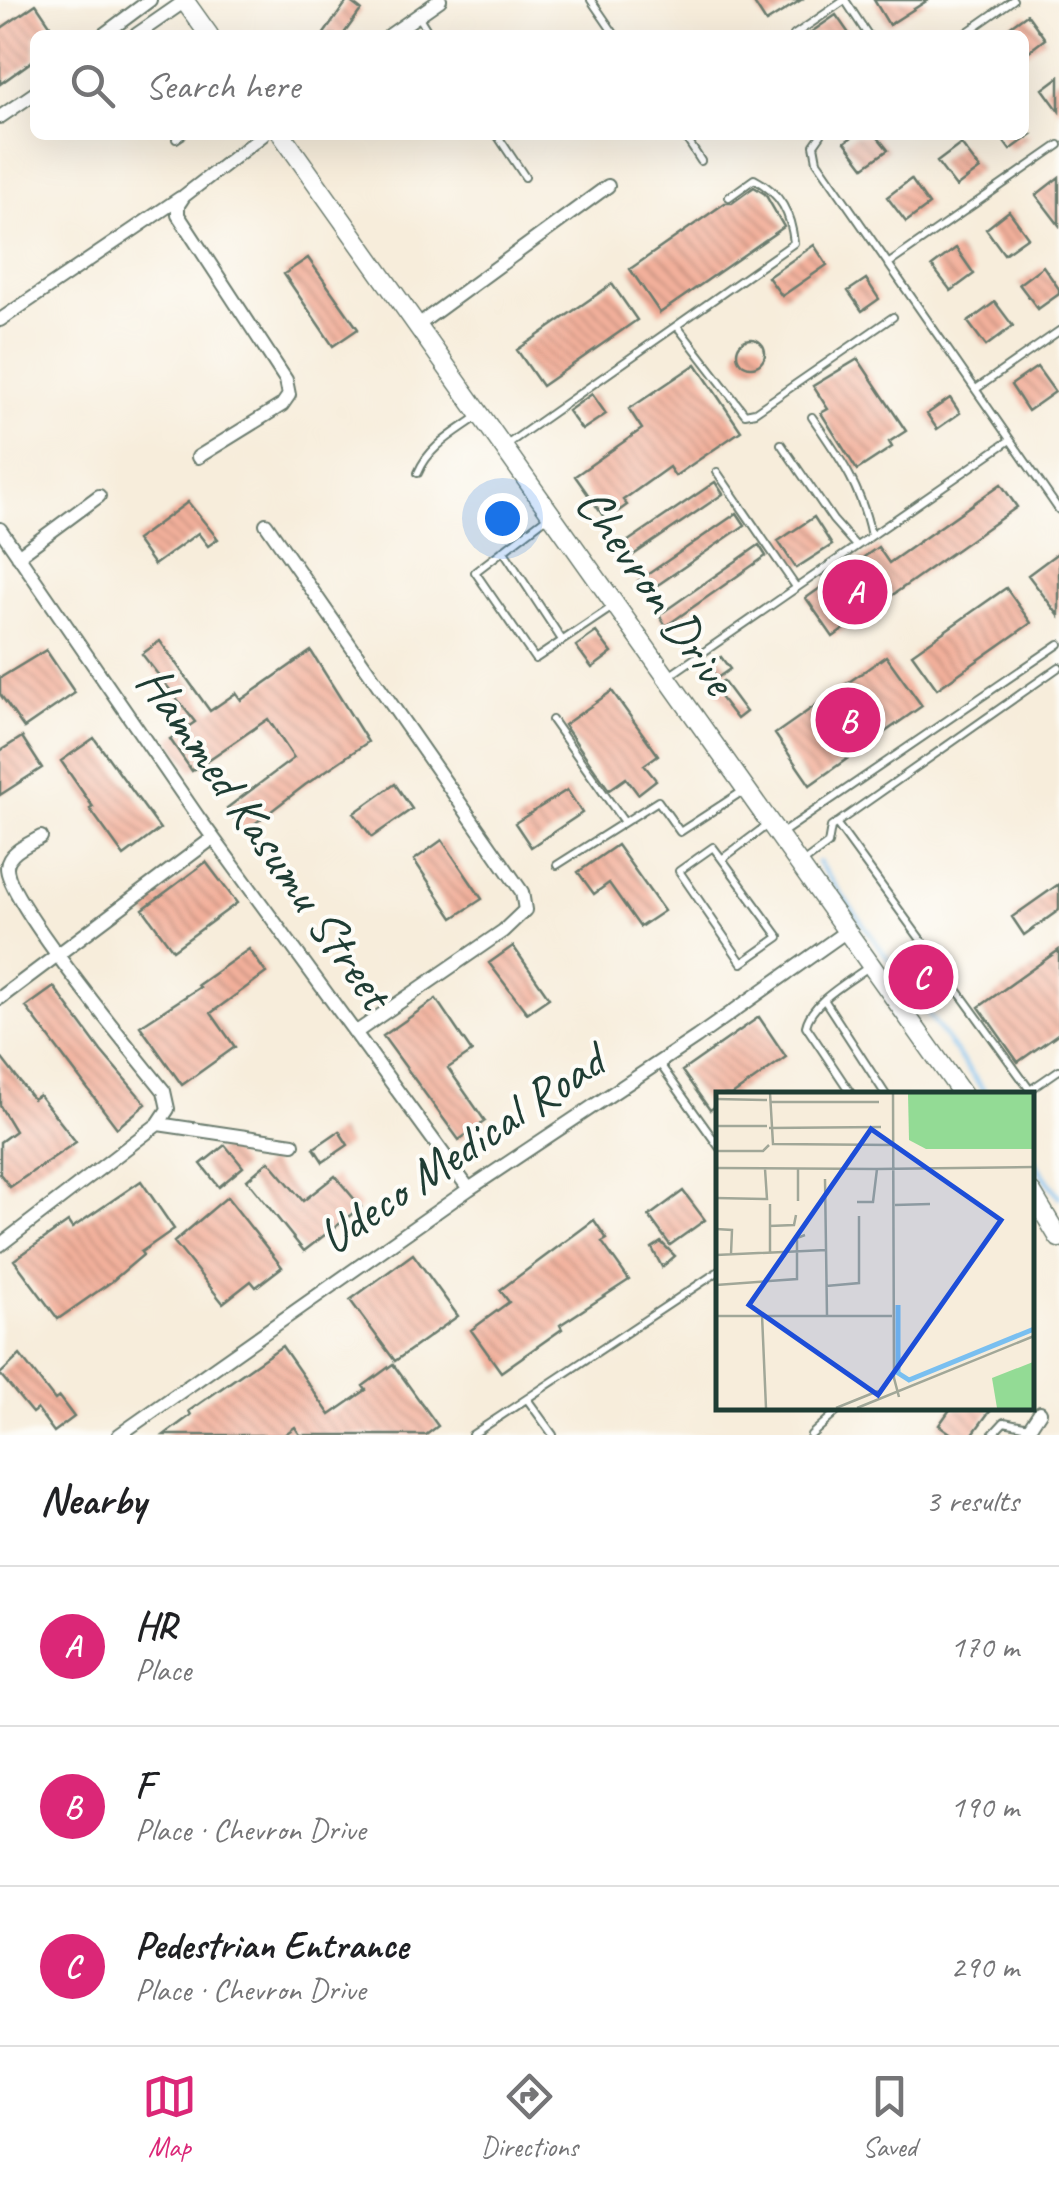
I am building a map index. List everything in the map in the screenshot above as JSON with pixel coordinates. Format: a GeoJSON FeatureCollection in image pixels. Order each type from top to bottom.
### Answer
{"type":"FeatureCollection","features":[{"type":"Feature","properties":{"kind":"main road"},"geometry":{"type":"LineString","coordinates":[[184,0],[205,30]]}},
{"type":"Feature","properties":{"kind":"main road","name":"Chevron Drive"},"geometry":{"type":"LineString","coordinates":[[286,140],[961,1092]]}},
{"type":"Feature","properties":{"kind":"main road"},"geometry":{"type":"LineString","coordinates":[[1034,1196],[1057,1229]]}},
{"type":"Feature","properties":{"kind":"street"},"geometry":{"type":"LineString","coordinates":[[110,30],[150,0]]}},
{"type":"Feature","properties":{"kind":"street"},"geometry":{"type":"LineString","coordinates":[[143,30],[184,0]]}},
{"type":"Feature","properties":{"kind":"street"},"geometry":{"type":"LineString","coordinates":[[397,30],[440,0]]}},
{"type":"Feature","properties":{"kind":"street"},"geometry":{"type":"LineString","coordinates":[[0,117],[30,96]]}},
{"type":"Feature","properties":{"kind":"street"},"geometry":{"type":"LineString","coordinates":[[0,320],[184,196],[257,140]]}},
{"type":"Feature","properties":{"kind":"street"},"geometry":{"type":"LineString","coordinates":[[418,325],[608,186]]}},
{"type":"Feature","properties":{"kind":"street"},"geometry":{"type":"LineString","coordinates":[[184,196],[178,205],[178,215],[286,380],[289,395],[282,405],[198,456]]}},
{"type":"Feature","properties":{"kind":"street"},"geometry":{"type":"LineString","coordinates":[[18,556],[99,496]]}},
{"type":"Feature","properties":{"kind":"street"},"geometry":{"type":"LineString","coordinates":[[266,524],[522,892],[524,910],[503,931],[355,1033]]}},
{"type":"Feature","properties":{"kind":"street","name":"Hammed Kasumu Street"},"geometry":{"type":"LineString","coordinates":[[0,529],[213,838],[469,1189]]}},
{"type":"Feature","properties":{"kind":"street"},"geometry":{"type":"LineString","coordinates":[[0,1246],[158,1124],[168,1109],[164,1091],[57,954],[11,883],[10,857],[40,837]]}},
{"type":"Feature","properties":{"kind":"street"},"geometry":{"type":"LineString","coordinates":[[0,998],[213,838]]}},
{"type":"Feature","properties":{"kind":"street","name":"Udeco Medical Road"},"geometry":{"type":"LineString","coordinates":[[119,1435],[848,930]]}},
{"type":"Feature","properties":{"kind":"street"},"geometry":{"type":"LineString","coordinates":[[158,1124],[292,1144]]}},
{"type":"Feature","properties":{"kind":"street"},"geometry":{"type":"LineString","coordinates":[[1028,1431],[1040,1412]]}},
{"type":"Feature","properties":{"kind":"lane"},"geometry":{"type":"LineString","coordinates":[[591,0],[612,30]]}},
{"type":"Feature","properties":{"kind":"lane"},"geometry":{"type":"LineString","coordinates":[[801,30],[845,0],[865,30]]}},
{"type":"Feature","properties":{"kind":"lane"},"geometry":{"type":"LineString","coordinates":[[971,30],[1013,0]]}},
{"type":"Feature","properties":{"kind":"lane"},"geometry":{"type":"LineString","coordinates":[[418,16],[427,30]]}},
{"type":"Feature","properties":{"kind":"lane"},"geometry":{"type":"LineString","coordinates":[[500,140],[525,177]]}},
{"type":"Feature","properties":{"kind":"lane"},"geometry":{"type":"LineString","coordinates":[[688,140],[702,160]]}},
{"type":"Feature","properties":{"kind":"lane"},"geometry":{"type":"LineString","coordinates":[[817,140],[814,144],[817,161],[1059,509]]}},
{"type":"Feature","properties":{"kind":"lane"},"geometry":{"type":"LineString","coordinates":[[888,264],[1059,146]]}},
{"type":"Feature","properties":{"kind":"lane"},"geometry":{"type":"LineString","coordinates":[[504,446],[794,243],[782,200],[766,185],[754,179],[728,197]]}},
{"type":"Feature","properties":{"kind":"lane"},"geometry":{"type":"LineString","coordinates":[[677,326],[745,414],[755,412],[893,316]]}},
{"type":"Feature","properties":{"kind":"lane"},"geometry":{"type":"LineString","coordinates":[[976,389],[1059,331]]}},
{"type":"Feature","properties":{"kind":"lane"},"geometry":{"type":"LineString","coordinates":[[418,473],[434,448],[482,414]]}},
{"type":"Feature","properties":{"kind":"lane"},"geometry":{"type":"LineString","coordinates":[[812,418],[850,472],[864,502],[870,536]]}},
{"type":"Feature","properties":{"kind":"lane"},"geometry":{"type":"LineString","coordinates":[[668,677],[1010,440]]}},
{"type":"Feature","properties":{"kind":"lane"},"geometry":{"type":"LineString","coordinates":[[781,444],[833,520],[856,546]]}},
{"type":"Feature","properties":{"kind":"lane"},"geometry":{"type":"LineString","coordinates":[[716,472],[796,587]]}},
{"type":"Feature","properties":{"kind":"lane"},"geometry":{"type":"LineString","coordinates":[[552,514],[474,572],[534,659],[616,604]]}},
{"type":"Feature","properties":{"kind":"lane"},"geometry":{"type":"LineString","coordinates":[[503,550],[562,640]]}},
{"type":"Feature","properties":{"kind":"lane"},"geometry":{"type":"LineString","coordinates":[[722,858],[775,828],[1059,644]]}},
{"type":"Feature","properties":{"kind":"lane"},"geometry":{"type":"LineString","coordinates":[[800,864],[828,844],[830,826],[1059,667]]}},
{"type":"Feature","properties":{"kind":"lane"},"geometry":{"type":"LineString","coordinates":[[552,720],[624,822]]}},
{"type":"Feature","properties":{"kind":"lane"},"geometry":{"type":"LineString","coordinates":[[557,865],[658,801],[680,832],[747,789]]}},
{"type":"Feature","properties":{"kind":"lane"},"geometry":{"type":"LineString","coordinates":[[836,822],[1030,1090],[1059,1070]]}},
{"type":"Feature","properties":{"kind":"lane"},"geometry":{"type":"LineString","coordinates":[[713,847],[722,858],[779,937],[742,963],[679,871],[713,847]]}},
{"type":"Feature","properties":{"kind":"lane"},"geometry":{"type":"LineString","coordinates":[[850,1092],[806,1026],[808,1017],[824,1002],[872,965]]}},
{"type":"Feature","properties":{"kind":"lane"},"geometry":{"type":"LineString","coordinates":[[824,1002],[884,1092]]}},
{"type":"Feature","properties":{"kind":"lane"},"geometry":{"type":"LineString","coordinates":[[659,1062],[716,1143]]}},
{"type":"Feature","properties":{"kind":"lane"},"geometry":{"type":"LineString","coordinates":[[472,1435],[716,1273]]}},
{"type":"Feature","properties":{"kind":"lane"},"geometry":{"type":"LineString","coordinates":[[527,1398],[552,1435]]}},
{"type":"Feature","properties":{"kind":"lane"},"geometry":{"type":"LineString","coordinates":[[811,1435],[838,1410]]}},
{"type":"Feature","properties":{"kind":"lane"},"geometry":{"type":"LineString","coordinates":[[992,1435],[1004,1422],[1028,1431]]}},
{"type":"Feature","properties":{"kind":"building"},"geometry":{"type":"Polygon","coordinates":[[[348,0],[361,10],[347,30],[327,30],[348,0]]]}},
{"type":"Feature","properties":{"kind":"building"},"geometry":{"type":"Polygon","coordinates":[[[752,0],[801,0],[766,22],[752,0]]]}},
{"type":"Feature","properties":{"kind":"building"},"geometry":{"type":"Polygon","coordinates":[[[874,0],[928,0],[889,25],[874,0]]]}},
{"type":"Feature","properties":{"kind":"building"},"geometry":{"type":"Polygon","coordinates":[[[36,4],[54,30],[30,30],[30,63],[0,84],[0,29],[36,4]]]}},
{"type":"Feature","properties":{"kind":"building"},"geometry":{"type":"Polygon","coordinates":[[[1027,14],[1045,39],[1029,51],[1029,30],[1005,30],[1027,14]]]}},
{"type":"Feature","properties":{"kind":"building"},"geometry":{"type":"Polygon","coordinates":[[[836,15],[846,30],[814,30],[836,15]]]}},
{"type":"Feature","properties":{"kind":"building"},"geometry":{"type":"Polygon","coordinates":[[[1059,77],[1059,111],[1043,89],[1059,77]]]}},
{"type":"Feature","properties":{"kind":"building"},"geometry":{"type":"Polygon","coordinates":[[[880,140],[888,150],[864,167],[845,142],[880,140]]]}},
{"type":"Feature","properties":{"kind":"building"},"geometry":{"type":"Polygon","coordinates":[[[1003,140],[1024,140],[1010,150],[1003,140]]]}},
{"type":"Feature","properties":{"kind":"building"},"geometry":{"type":"Polygon","coordinates":[[[961,144],[980,169],[956,187],[937,162],[961,144]]]}},
{"type":"Feature","properties":{"kind":"building"},"geometry":{"type":"Polygon","coordinates":[[[1059,177],[1059,225],[1036,195],[1059,177]]]}},
{"type":"Feature","properties":{"kind":"building"},"geometry":{"type":"Polygon","coordinates":[[[911,179],[929,205],[906,222],[887,197],[911,179]]]}},
{"type":"Feature","properties":{"kind":"building"},"geometry":{"type":"Polygon","coordinates":[[[754,187],[765,194],[784,227],[660,313],[630,269],[754,187]]]}},
{"type":"Feature","properties":{"kind":"building"},"geometry":{"type":"Polygon","coordinates":[[[1009,211],[1028,237],[1004,254],[986,229],[1009,211]]]}},
{"type":"Feature","properties":{"kind":"building"},"geometry":{"type":"Polygon","coordinates":[[[814,245],[827,265],[782,296],[768,277],[814,245]]]}},
{"type":"Feature","properties":{"kind":"building"},"geometry":{"type":"Polygon","coordinates":[[[956,248],[974,274],[951,291],[932,266],[956,248]]]}},
{"type":"Feature","properties":{"kind":"building"},"geometry":{"type":"Polygon","coordinates":[[[308,258],[358,329],[333,346],[284,274],[308,258]]]}},
{"type":"Feature","properties":{"kind":"building"},"geometry":{"type":"Polygon","coordinates":[[[1043,266],[1059,294],[1038,309],[1019,284],[1043,266]]]}},
{"type":"Feature","properties":{"kind":"building"},"geometry":{"type":"Polygon","coordinates":[[[866,279],[879,299],[862,311],[848,291],[866,279]]]}},
{"type":"Feature","properties":{"kind":"building"},"geometry":{"type":"Polygon","coordinates":[[[612,284],[637,320],[542,386],[517,350],[612,284]]]}},
{"type":"Feature","properties":{"kind":"building"},"geometry":{"type":"Polygon","coordinates":[[[995,302],[1013,326],[986,346],[968,322],[995,302]]]}},
{"type":"Feature","properties":{"kind":"building"},"geometry":{"type":"Polygon","coordinates":[[[751,339],[761,343],[765,353],[761,363],[751,367],[741,363],[737,353],[741,343],[751,339]]]}},
{"type":"Feature","properties":{"kind":"building"},"geometry":{"type":"Polygon","coordinates":[[[858,359],[906,431],[889,442],[892,447],[857,470],[821,413],[828,409],[813,386],[858,359]]]}},
{"type":"Feature","properties":{"kind":"building"},"geometry":{"type":"Polygon","coordinates":[[[696,364],[741,431],[675,476],[669,467],[623,500],[627,505],[606,520],[575,476],[642,429],[629,409],[696,364]]]}},
{"type":"Feature","properties":{"kind":"building"},"geometry":{"type":"Polygon","coordinates":[[[1037,367],[1055,392],[1028,411],[1011,385],[1037,367]]]}},
{"type":"Feature","properties":{"kind":"building"},"geometry":{"type":"Polygon","coordinates":[[[592,394],[606,414],[582,430],[568,411],[592,394]]]}},
{"type":"Feature","properties":{"kind":"building"},"geometry":{"type":"Polygon","coordinates":[[[950,398],[960,413],[937,429],[927,414],[950,398]]]}},
{"type":"Feature","properties":{"kind":"building"},"geometry":{"type":"Polygon","coordinates":[[[715,482],[723,494],[623,562],[615,550],[715,482]]]}},
{"type":"Feature","properties":{"kind":"building"},"geometry":{"type":"Polygon","coordinates":[[[1001,484],[1017,507],[833,637],[806,598],[878,547],[889,563],[1001,484]]]}},
{"type":"Feature","properties":{"kind":"building"},"geometry":{"type":"Polygon","coordinates":[[[188,502],[218,539],[208,546],[198,533],[154,565],[136,540],[188,502]]]}},
{"type":"Feature","properties":{"kind":"building"},"geometry":{"type":"Polygon","coordinates":[[[737,513],[745,525],[646,593],[638,581],[737,513]]]}},
{"type":"Feature","properties":{"kind":"building"},"geometry":{"type":"Polygon","coordinates":[[[814,517],[832,545],[796,568],[778,541],[814,517]]]}},
{"type":"Feature","properties":{"kind":"building"},"geometry":{"type":"Polygon","coordinates":[[[759,545],[766,556],[666,626],[659,615],[759,545]]]}},
{"type":"Feature","properties":{"kind":"building"},"geometry":{"type":"Polygon","coordinates":[[[1059,552],[1059,616],[1028,575],[1059,552]]]}},
{"type":"Feature","properties":{"kind":"building"},"geometry":{"type":"Polygon","coordinates":[[[1006,588],[1031,623],[937,689],[912,654],[1006,588]]]}},
{"type":"Feature","properties":{"kind":"building"},"geometry":{"type":"Polygon","coordinates":[[[596,632],[612,653],[592,668],[576,646],[596,632]]]}},
{"type":"Feature","properties":{"kind":"building"},"geometry":{"type":"Polygon","coordinates":[[[160,641],[210,711],[236,693],[241,700],[311,651],[368,742],[244,832],[227,808],[294,758],[268,719],[192,771],[170,739],[195,722],[142,654],[160,641]]]}},
{"type":"Feature","properties":{"kind":"building"},"geometry":{"type":"Polygon","coordinates":[[[46,650],[75,693],[24,728],[0,694],[0,678],[46,650]]]}},
{"type":"Feature","properties":{"kind":"building"},"geometry":{"type":"Polygon","coordinates":[[[886,656],[922,706],[810,785],[775,734],[886,656]]]}},
{"type":"Feature","properties":{"kind":"building"},"geometry":{"type":"Polygon","coordinates":[[[721,657],[730,669],[717,678],[708,665],[721,657]]]}},
{"type":"Feature","properties":{"kind":"building"},"geometry":{"type":"Polygon","coordinates":[[[723,681],[746,712],[737,719],[713,688],[723,681]]]}},
{"type":"Feature","properties":{"kind":"building"},"geometry":{"type":"Polygon","coordinates":[[[612,691],[658,755],[644,765],[656,780],[638,794],[626,778],[609,790],[564,725],[612,691]]]}},
{"type":"Feature","properties":{"kind":"building"},"geometry":{"type":"Polygon","coordinates":[[[22,737],[42,768],[0,795],[0,751],[22,737]]]}},
{"type":"Feature","properties":{"kind":"building"},"geometry":{"type":"Polygon","coordinates":[[[94,738],[160,829],[124,856],[61,761],[94,738]]]}},
{"type":"Feature","properties":{"kind":"building"},"geometry":{"type":"Polygon","coordinates":[[[395,784],[412,809],[372,837],[354,813],[395,784]]]}},
{"type":"Feature","properties":{"kind":"building"},"geometry":{"type":"Polygon","coordinates":[[[567,790],[582,813],[531,847],[515,823],[567,790]]]}},
{"type":"Feature","properties":{"kind":"building"},"geometry":{"type":"Polygon","coordinates":[[[442,840],[482,899],[453,918],[414,860],[442,840]]]}},
{"type":"Feature","properties":{"kind":"building"},"geometry":{"type":"Polygon","coordinates":[[[617,845],[664,911],[640,927],[609,883],[594,894],[578,872],[617,845]]]}},
{"type":"Feature","properties":{"kind":"building"},"geometry":{"type":"Polygon","coordinates":[[[206,862],[237,903],[173,950],[143,909],[206,862]]]}},
{"type":"Feature","properties":{"kind":"building"},"geometry":{"type":"Polygon","coordinates":[[[1059,884],[1059,910],[1024,935],[1012,917],[1059,884]]]}},
{"type":"Feature","properties":{"kind":"building"},"geometry":{"type":"Polygon","coordinates":[[[513,946],[549,998],[527,1013],[489,963],[513,946]]]}},
{"type":"Feature","properties":{"kind":"building"},"geometry":{"type":"Polygon","coordinates":[[[249,949],[266,973],[211,1013],[235,1047],[182,1085],[140,1026],[249,949]]]}},
{"type":"Feature","properties":{"kind":"building"},"geometry":{"type":"Polygon","coordinates":[[[1059,950],[1059,1033],[1018,1062],[979,1007],[1059,950]]]}},
{"type":"Feature","properties":{"kind":"building"},"geometry":{"type":"Polygon","coordinates":[[[919,961],[936,985],[923,994],[907,970],[919,961]]]}},
{"type":"Feature","properties":{"kind":"building"},"geometry":{"type":"Polygon","coordinates":[[[54,987],[146,1104],[117,1128],[26,1007],[54,987]]]}},
{"type":"Feature","properties":{"kind":"building"},"geometry":{"type":"Polygon","coordinates":[[[436,999],[472,1052],[448,1068],[485,1121],[459,1140],[383,1036],[436,999]]]}},
{"type":"Feature","properties":{"kind":"building"},"geometry":{"type":"Polygon","coordinates":[[[759,1017],[786,1057],[736,1092],[716,1092],[716,1106],[710,1110],[682,1071],[759,1017]]]}},
{"type":"Feature","properties":{"kind":"building"},"geometry":{"type":"Polygon","coordinates":[[[0,1056],[33,1099],[39,1095],[76,1142],[10,1187],[0,1174],[0,1142],[15,1131],[0,1106],[0,1056]]]}},
{"type":"Feature","properties":{"kind":"building"},"geometry":{"type":"Polygon","coordinates":[[[339,1131],[348,1145],[323,1162],[314,1148],[339,1131]]]}},
{"type":"Feature","properties":{"kind":"building"},"geometry":{"type":"Polygon","coordinates":[[[225,1145],[243,1167],[219,1187],[201,1164],[225,1145]]]}},
{"type":"Feature","properties":{"kind":"building"},"geometry":{"type":"Polygon","coordinates":[[[269,1161],[303,1201],[335,1176],[361,1207],[304,1251],[247,1180],[269,1161]]]}},
{"type":"Feature","properties":{"kind":"building"},"geometry":{"type":"Polygon","coordinates":[[[141,1181],[174,1229],[141,1252],[143,1255],[111,1282],[58,1319],[14,1260],[68,1222],[72,1228],[141,1181]]]}},
{"type":"Feature","properties":{"kind":"building"},"geometry":{"type":"Polygon","coordinates":[[[683,1191],[705,1220],[670,1245],[649,1216],[683,1191]]]}},
{"type":"Feature","properties":{"kind":"building"},"geometry":{"type":"Polygon","coordinates":[[[227,1197],[282,1267],[256,1287],[251,1281],[223,1303],[174,1242],[227,1197]]]}},
{"type":"Feature","properties":{"kind":"building"},"geometry":{"type":"Polygon","coordinates":[[[594,1220],[607,1239],[602,1242],[629,1280],[560,1325],[562,1329],[501,1372],[471,1330],[509,1302],[500,1290],[594,1220]]]}},
{"type":"Feature","properties":{"kind":"building"},"geometry":{"type":"Polygon","coordinates":[[[661,1242],[675,1256],[662,1267],[652,1248],[661,1242]]]}},
{"type":"Feature","properties":{"kind":"building"},"geometry":{"type":"Polygon","coordinates":[[[413,1254],[458,1316],[395,1361],[350,1300],[413,1254]]]}},
{"type":"Feature","properties":{"kind":"building"},"geometry":{"type":"Polygon","coordinates":[[[282,1346],[330,1415],[366,1390],[363,1386],[393,1364],[438,1426],[426,1435],[300,1435],[295,1427],[284,1435],[164,1435],[191,1415],[189,1411],[282,1346]]]}},
{"type":"Feature","properties":{"kind":"building"},"geometry":{"type":"Polygon","coordinates":[[[20,1355],[55,1400],[59,1397],[74,1417],[54,1432],[37,1409],[32,1413],[0,1374],[20,1355]]]}},
{"type":"Feature","properties":{"kind":"building"},"geometry":{"type":"Polygon","coordinates":[[[950,1410],[991,1410],[972,1435],[953,1435],[939,1425],[950,1410]]]}},
{"type":"Feature","properties":{"kind":"waterway"},"geometry":{"type":"LineString","coordinates":[[818,862],[985,1092]]}},
{"type":"Feature","properties":{"kind":"waterway"},"geometry":{"type":"LineString","coordinates":[[1034,1161],[1059,1197]]}},
{"type":"Feature","properties":{"kind":"place","name":"HR"},"geometry":{"type":"Point","coordinates":[855,592]}},
{"type":"Feature","properties":{"kind":"place","name":"F"},"geometry":{"type":"Point","coordinates":[848,720]}},
{"type":"Feature","properties":{"kind":"place","name":"Pedestrian Entrance"},"geometry":{"type":"Point","coordinates":[921,977]}}]}
